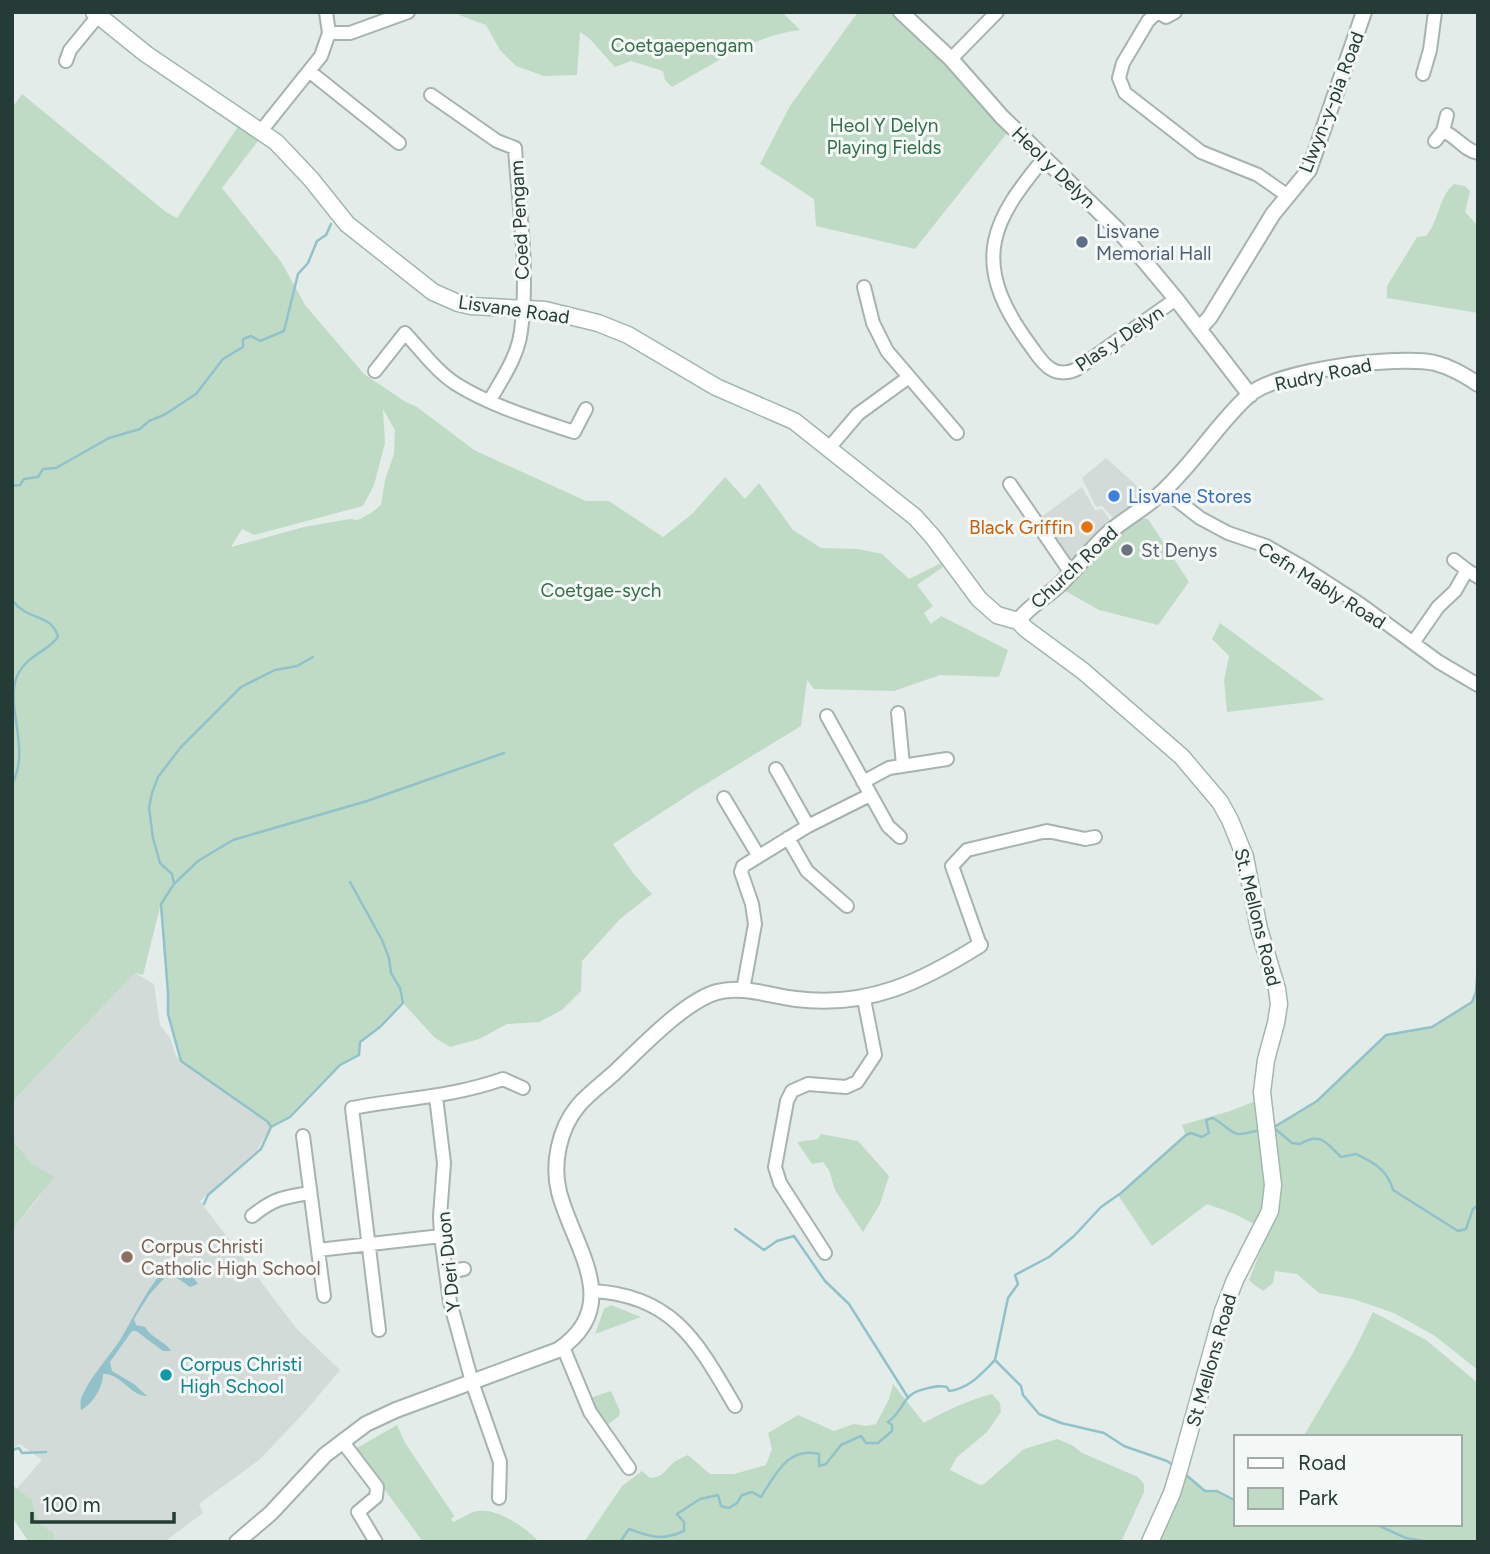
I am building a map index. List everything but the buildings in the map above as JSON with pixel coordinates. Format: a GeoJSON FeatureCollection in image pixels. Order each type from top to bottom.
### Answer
{"type":"FeatureCollection","features":[{"type":"Feature","properties":{"kind":"main road","name":"Lisvane Road"},"geometry":{"type":"LineString","coordinates":[[96,14],[146,54],[286,150],[347,224],[433,292],[471,306],[545,310],[574,316],[628,335],[716,387],[794,421],[924,526],[990,610],[1003,618],[1018,621]]}},
{"type":"Feature","properties":{"kind":"main road","name":"St. Mellons Road"},"geometry":{"type":"LineString","coordinates":[[1018,621],[1083,671],[1182,757],[1207,784],[1230,820],[1245,857],[1259,929],[1279,1004],[1266,1060],[1262,1092],[1267,1138]]}},
{"type":"Feature","properties":{"kind":"main road","name":"St Mellons Road"},"geometry":{"type":"LineString","coordinates":[[1150,1542],[1172,1493],[1223,1311],[1235,1280],[1270,1211],[1273,1185],[1267,1138]]}},
{"type":"Feature","properties":{"kind":"street"},"geometry":{"type":"LineString","coordinates":[[261,131],[321,56],[329,33],[326,12]]}},
{"type":"Feature","properties":{"kind":"street"},"geometry":{"type":"LineString","coordinates":[[329,33],[350,33],[408,12]]}},
{"type":"Feature","properties":{"kind":"street","name":"Heol y Delyn"},"geometry":{"type":"LineString","coordinates":[[901,12],[951,59],[1002,117],[1120,232],[1200,328],[1250,395]]}},
{"type":"Feature","properties":{"kind":"street"},"geometry":{"type":"LineString","coordinates":[[951,59],[997,12]]}},
{"type":"Feature","properties":{"kind":"street"},"geometry":{"type":"LineString","coordinates":[[1175,12],[1166,17],[1157,12],[1148,21],[1123,63],[1119,78],[1125,93],[1201,152],[1258,175],[1288,196]]}},
{"type":"Feature","properties":{"kind":"street","name":"Llwyn-y-pia Road"},"geometry":{"type":"LineString","coordinates":[[1200,328],[1210,317],[1273,214],[1306,176],[1313,163],[1364,12]]}},
{"type":"Feature","properties":{"kind":"street"},"geometry":{"type":"LineString","coordinates":[[1423,74],[1430,50],[1435,12]]}},
{"type":"Feature","properties":{"kind":"street"},"geometry":{"type":"LineString","coordinates":[[66,61],[70,50],[96,14]]}},
{"type":"Feature","properties":{"kind":"street"},"geometry":{"type":"LineString","coordinates":[[309,71],[399,143]]}},
{"type":"Feature","properties":{"kind":"street","name":"Coed Pengam"},"geometry":{"type":"LineString","coordinates":[[431,95],[497,141],[515,148],[523,255],[522,308]]}},
{"type":"Feature","properties":{"kind":"street"},"geometry":{"type":"LineString","coordinates":[[1447,115],[1439,136],[1452,134],[1471,151],[1478,153]]}},
{"type":"Feature","properties":{"kind":"street","name":"Plas y Delyn"},"geometry":{"type":"LineString","coordinates":[[1044,158],[1003,219],[995,242],[993,259],[995,278],[1002,299],[1017,327],[1045,364],[1056,371],[1077,369],[1176,299]]}},
{"type":"Feature","properties":{"kind":"street"},"geometry":{"type":"LineString","coordinates":[[864,287],[868,310],[878,335],[909,377],[957,433]]}},
{"type":"Feature","properties":{"kind":"street"},"geometry":{"type":"LineString","coordinates":[[491,400],[513,357],[521,333],[522,308]]}},
{"type":"Feature","properties":{"kind":"street"},"geometry":{"type":"LineString","coordinates":[[375,371],[405,333],[449,378],[491,400],[574,432],[586,409]]}},
{"type":"Feature","properties":{"kind":"street","name":"Rudry Road"},"geometry":{"type":"LineString","coordinates":[[1250,395],[1279,382],[1332,368],[1388,360],[1437,363],[1456,370],[1478,384]]}},
{"type":"Feature","properties":{"kind":"street"},"geometry":{"type":"LineString","coordinates":[[830,448],[858,414],[909,377]]}},
{"type":"Feature","properties":{"kind":"street","name":"Church Road"},"geometry":{"type":"LineString","coordinates":[[1018,621],[1109,533],[1164,490],[1250,395]]}},
{"type":"Feature","properties":{"kind":"street"},"geometry":{"type":"LineString","coordinates":[[1010,484],[1070,573]]}},
{"type":"Feature","properties":{"kind":"street","name":"Cefn Mably Road"},"geometry":{"type":"LineString","coordinates":[[1164,490],[1200,518],[1228,533],[1266,545],[1306,569],[1360,604],[1439,662],[1478,685]]}},
{"type":"Feature","properties":{"kind":"street"},"geometry":{"type":"LineString","coordinates":[[1413,643],[1433,614],[1472,574],[1454,560]]}},
{"type":"Feature","properties":{"kind":"street"},"geometry":{"type":"LineString","coordinates":[[898,713],[903,765]]}},
{"type":"Feature","properties":{"kind":"street"},"geometry":{"type":"LineString","coordinates":[[827,716],[888,826],[900,836]]}},
{"type":"Feature","properties":{"kind":"street"},"geometry":{"type":"LineString","coordinates":[[863,782],[889,768],[947,759]]}},
{"type":"Feature","properties":{"kind":"street"},"geometry":{"type":"LineString","coordinates":[[776,769],[808,826]]}},
{"type":"Feature","properties":{"kind":"street"},"geometry":{"type":"LineString","coordinates":[[743,990],[755,924],[752,904],[741,872],[743,866],[808,826],[870,796]]}},
{"type":"Feature","properties":{"kind":"street"},"geometry":{"type":"LineString","coordinates":[[724,798],[758,855]]}},
{"type":"Feature","properties":{"kind":"street"},"geometry":{"type":"LineString","coordinates":[[237,1542],[271,1513],[314,1466],[366,1424],[396,1410],[547,1355],[563,1346],[582,1324],[592,1291],[590,1272],[558,1189],[558,1156],[568,1121],[584,1101],[694,1002],[720,991],[743,990],[826,1002],[864,999],[883,994],[930,974],[980,945],[952,866],[968,850],[1047,831],[1085,839],[1095,837]]}},
{"type":"Feature","properties":{"kind":"street"},"geometry":{"type":"LineString","coordinates":[[788,838],[807,871],[847,906]]}},
{"type":"Feature","properties":{"kind":"street"},"geometry":{"type":"LineString","coordinates":[[825,1253],[780,1183],[775,1167],[787,1101],[792,1091],[808,1084],[846,1087],[857,1082],[875,1055],[864,999]]}},
{"type":"Feature","properties":{"kind":"street"},"geometry":{"type":"LineString","coordinates":[[379,1330],[352,1108],[436,1097],[503,1079],[523,1088]]}},
{"type":"Feature","properties":{"kind":"street","name":"Y Deri Duon"},"geometry":{"type":"LineString","coordinates":[[436,1097],[444,1163],[441,1236],[452,1315],[500,1462],[499,1498]]}},
{"type":"Feature","properties":{"kind":"street"},"geometry":{"type":"LineString","coordinates":[[303,1136],[324,1296]]}},
{"type":"Feature","properties":{"kind":"street"},"geometry":{"type":"LineString","coordinates":[[252,1216],[278,1198],[310,1193]]}},
{"type":"Feature","properties":{"kind":"street"},"geometry":{"type":"LineString","coordinates":[[318,1250],[441,1236]]}},
{"type":"Feature","properties":{"kind":"street"},"geometry":{"type":"LineString","coordinates":[[446,1272],[464,1269]]}},
{"type":"Feature","properties":{"kind":"street"},"geometry":{"type":"LineString","coordinates":[[592,1291],[635,1299],[671,1317],[696,1342],[735,1406]]}},
{"type":"Feature","properties":{"kind":"street"},"geometry":{"type":"LineString","coordinates":[[563,1346],[590,1412],[629,1468]]}},
{"type":"Feature","properties":{"kind":"street"},"geometry":{"type":"LineString","coordinates":[[342,1441],[377,1487],[376,1497],[358,1512],[376,1542]]}},
{"type":"Feature","properties":{"kind":"shaded area"},"geometry":{"type":"Polygon","coordinates":[[[1106,458],[1134,483],[1145,498],[1115,520],[1102,506],[1096,507],[1082,478],[1106,458]]]}},
{"type":"Feature","properties":{"kind":"shaded area"},"geometry":{"type":"Polygon","coordinates":[[[1082,487],[1095,510],[1102,509],[1112,523],[1071,561],[1040,518],[1082,487]]]}},
{"type":"Feature","properties":{"kind":"shaded area","name":"Corpus Christi Catholic High School"},"geometry":{"type":"Polygon","coordinates":[[[135,973],[154,984],[160,1025],[170,1038],[176,1056],[271,1126],[257,1150],[200,1201],[296,1328],[340,1370],[259,1460],[199,1504],[203,1513],[164,1542],[41,1542],[12,1494],[42,1460],[20,1444],[12,1449],[12,1230],[40,1196],[31,1163],[12,1139],[12,1102],[135,973]]]}},
{"type":"Feature","properties":{"kind":"green space","name":"Coetgaepengam"},"geometry":{"type":"Polygon","coordinates":[[[460,12],[782,12],[800,30],[750,44],[672,87],[665,80],[663,71],[631,61],[615,67],[590,39],[580,32],[577,75],[544,76],[516,66],[500,50],[486,25],[459,15],[460,12]]]}},
{"type":"Feature","properties":{"kind":"green space","name":"Heol Y Delyn Playing Fields"},"geometry":{"type":"Polygon","coordinates":[[[858,12],[890,12],[936,53],[1007,133],[915,249],[816,226],[814,199],[760,164],[790,106],[858,12]]]}},
{"type":"Feature","properties":{"kind":"green space","name":"Coetgae-sych"},"geometry":{"type":"Polygon","coordinates":[[[22,94],[166,212],[177,218],[241,122],[261,137],[222,188],[282,263],[305,305],[364,374],[417,407],[474,450],[586,501],[609,501],[663,537],[692,514],[725,477],[745,499],[759,483],[793,530],[821,548],[858,549],[882,554],[909,579],[941,563],[943,567],[917,585],[933,606],[924,613],[931,624],[941,616],[1008,650],[999,677],[940,675],[894,691],[814,689],[807,680],[801,726],[613,844],[652,894],[620,919],[582,961],[581,991],[562,1010],[539,1022],[507,1024],[479,1039],[450,1047],[435,1038],[403,1003],[380,1027],[360,1042],[359,1055],[340,1065],[290,1117],[271,1127],[268,1122],[181,1061],[168,1014],[160,907],[143,975],[135,973],[12,1102],[12,108],[22,94]],[[383,409],[385,443],[374,485],[363,506],[254,535],[242,529],[231,547],[304,527],[358,520],[371,513],[381,505],[385,480],[394,454],[395,430],[383,409]]]}},
{"type":"Feature","properties":{"kind":"green space"},"geometry":{"type":"Polygon","coordinates":[[[1454,184],[1465,186],[1470,191],[1465,212],[1478,226],[1478,313],[1387,298],[1387,286],[1417,237],[1426,236],[1430,230],[1445,195],[1454,184]]]}},
{"type":"Feature","properties":{"kind":"green space"},"geometry":{"type":"Polygon","coordinates":[[[1136,518],[1148,519],[1189,582],[1158,625],[1099,610],[1062,589],[1102,546],[1136,518]]]}},
{"type":"Feature","properties":{"kind":"green space"},"geometry":{"type":"Polygon","coordinates":[[[1220,623],[1325,700],[1227,712],[1224,680],[1229,656],[1212,639],[1220,623]]]}},
{"type":"Feature","properties":{"kind":"green space"},"geometry":{"type":"Polygon","coordinates":[[[1478,963],[1478,1370],[1435,1336],[1394,1313],[1353,1299],[1319,1293],[1297,1274],[1275,1271],[1273,1283],[1263,1291],[1249,1280],[1274,1217],[1271,1127],[1317,1101],[1386,1035],[1432,1027],[1472,1002],[1476,992],[1478,963]]]}},
{"type":"Feature","properties":{"kind":"green space"},"geometry":{"type":"Polygon","coordinates":[[[1258,1100],[1268,1205],[1258,1226],[1207,1204],[1152,1246],[1118,1195],[1186,1136],[1182,1125],[1258,1100]]]}},
{"type":"Feature","properties":{"kind":"green space"},"geometry":{"type":"Polygon","coordinates":[[[821,1134],[858,1141],[889,1176],[880,1204],[863,1232],[835,1190],[829,1170],[823,1162],[812,1164],[797,1142],[818,1139],[821,1134]]]}},
{"type":"Feature","properties":{"kind":"green space"},"geometry":{"type":"Polygon","coordinates":[[[12,1139],[31,1163],[54,1177],[12,1230],[12,1139]]]}},
{"type":"Feature","properties":{"kind":"green space"},"geometry":{"type":"Polygon","coordinates":[[[611,1305],[641,1317],[595,1334],[604,1309],[611,1305]]]}},
{"type":"Feature","properties":{"kind":"green space"},"geometry":{"type":"Polygon","coordinates":[[[1373,1312],[1426,1340],[1478,1383],[1478,1542],[1154,1542],[1184,1473],[1205,1491],[1217,1491],[1234,1500],[1234,1526],[1462,1526],[1462,1435],[1304,1435],[1354,1351],[1373,1312]]]}},
{"type":"Feature","properties":{"kind":"green space"},"geometry":{"type":"Polygon","coordinates":[[[893,1384],[924,1423],[957,1406],[992,1394],[1000,1403],[1001,1412],[987,1432],[956,1458],[950,1470],[980,1485],[1024,1449],[1057,1439],[1138,1477],[1144,1484],[1144,1492],[1121,1542],[584,1542],[622,1486],[642,1471],[650,1478],[659,1476],[674,1462],[688,1455],[710,1474],[734,1474],[766,1465],[772,1449],[768,1433],[798,1415],[834,1431],[854,1424],[876,1424],[889,1399],[893,1384]]]}},
{"type":"Feature","properties":{"kind":"green space"},"geometry":{"type":"Polygon","coordinates":[[[611,1391],[620,1411],[619,1416],[603,1428],[587,1399],[611,1391]]]}},
{"type":"Feature","properties":{"kind":"green space"},"geometry":{"type":"Polygon","coordinates":[[[397,1425],[405,1443],[455,1517],[451,1518],[453,1522],[476,1511],[487,1511],[504,1516],[539,1542],[423,1542],[355,1449],[397,1425]]]}},
{"type":"Feature","properties":{"kind":"green space"},"geometry":{"type":"Polygon","coordinates":[[[12,1485],[32,1500],[40,1523],[54,1533],[53,1542],[29,1542],[12,1517],[12,1485]]]}},
{"type":"Feature","properties":{"kind":"water"},"geometry":{"type":"Polygon","coordinates":[[[177,1262],[187,1268],[198,1284],[190,1287],[173,1275],[167,1275],[149,1295],[134,1319],[136,1325],[145,1327],[171,1351],[163,1351],[136,1331],[132,1331],[110,1362],[112,1371],[134,1384],[147,1396],[135,1392],[115,1377],[103,1374],[96,1395],[90,1404],[81,1410],[81,1400],[95,1373],[120,1340],[161,1273],[177,1262]]]}},
{"type":"Feature","properties":{"kind":"waterway"},"geometry":{"type":"LineString","coordinates":[[12,486],[20,485],[24,479],[38,477],[43,469],[56,468],[109,438],[140,429],[196,394],[223,359],[243,347],[243,339],[251,336],[260,341],[284,331],[298,274],[308,263],[317,241],[326,235],[331,224]]}},
{"type":"Feature","properties":{"kind":"waterway"},"geometry":{"type":"LineString","coordinates":[[12,600],[25,612],[51,624],[58,637],[22,668],[14,686],[19,756],[12,784]]}},
{"type":"Feature","properties":{"kind":"waterway"},"geometry":{"type":"LineString","coordinates":[[174,884],[172,874],[160,863],[153,838],[149,808],[158,777],[181,747],[241,687],[275,670],[297,666],[313,657]]}},
{"type":"Feature","properties":{"kind":"waterway"},"geometry":{"type":"LineString","coordinates":[[204,1204],[208,1195],[261,1149],[271,1127],[268,1122],[181,1061],[168,1014],[161,904],[174,884],[198,861],[233,840],[367,801],[504,753]]}},
{"type":"Feature","properties":{"kind":"waterway"},"geometry":{"type":"LineString","coordinates":[[271,1127],[290,1117],[340,1065],[359,1055],[360,1042],[380,1027],[403,1003],[382,940],[350,882]]}},
{"type":"Feature","properties":{"kind":"waterway"},"geometry":{"type":"LineString","coordinates":[[1276,1126],[1317,1101],[1386,1035],[1432,1027],[1472,1002],[1476,992],[1478,963]]}},
{"type":"Feature","properties":{"kind":"waterway"},"geometry":{"type":"LineString","coordinates":[[995,1360],[1008,1298],[1018,1284],[1015,1275],[1049,1257],[1074,1236],[1101,1207],[1121,1193],[1186,1135],[1191,1133],[1202,1137],[1209,1133],[1206,1120],[1213,1118],[1238,1134],[1260,1130]]}},
{"type":"Feature","properties":{"kind":"waterway"},"geometry":{"type":"LineString","coordinates":[[1273,1127],[1292,1143],[1300,1144],[1319,1139],[1341,1157],[1356,1154],[1369,1160],[1383,1172],[1393,1190],[1458,1231],[1466,1229],[1473,1209],[1478,1205]]}},
{"type":"Feature","properties":{"kind":"waterway"},"geometry":{"type":"LineString","coordinates":[[735,1229],[764,1250],[777,1241],[794,1236],[825,1281],[849,1304],[907,1396]]}},
{"type":"Feature","properties":{"kind":"waterway"},"geometry":{"type":"LineString","coordinates":[[620,1542],[629,1529],[656,1537],[684,1531],[684,1522],[677,1514],[700,1499],[718,1495],[721,1506],[729,1508],[737,1503],[742,1495],[752,1492],[761,1497],[784,1464],[799,1454],[819,1454],[819,1466],[826,1464],[841,1445],[861,1436],[866,1443],[878,1443],[892,1431],[892,1425],[888,1422],[912,1394],[936,1386],[947,1387],[949,1391],[963,1387],[975,1380],[995,1360],[1021,1386],[1023,1395],[1039,1414],[1061,1423],[1104,1433],[1124,1446],[1174,1466]]}},
{"type":"Feature","properties":{"kind":"waterway"},"geometry":{"type":"LineString","coordinates":[[12,1450],[19,1448],[22,1453],[46,1452]]}},
{"type":"Feature","properties":{"kind":"waterway"},"geometry":{"type":"LineString","coordinates":[[1185,1474],[1205,1491],[1217,1491],[1234,1500]]}},
{"type":"Feature","properties":{"kind":"waterway"},"geometry":{"type":"LineString","coordinates":[[1379,1526],[1406,1538],[1428,1542]]}},
{"type":"Feature","properties":{"kind":"place","name":"Lisvane Memorial Hall"},"geometry":{"type":"Point","coordinates":[1082,242]}},
{"type":"Feature","properties":{"kind":"place","name":"Lisvane Stores"},"geometry":{"type":"Point","coordinates":[1114,496]}},
{"type":"Feature","properties":{"kind":"place","name":"Black Griffin"},"geometry":{"type":"Point","coordinates":[1087,527]}},
{"type":"Feature","properties":{"kind":"place","name":"St Denys"},"geometry":{"type":"Point","coordinates":[1127,550]}},
{"type":"Feature","properties":{"kind":"place","name":"Corpus Christi Catholic High School"},"geometry":{"type":"Point","coordinates":[127,1257]}},
{"type":"Feature","properties":{"kind":"place","name":"Corpus Christi High School"},"geometry":{"type":"Point","coordinates":[166,1375]}}]}
